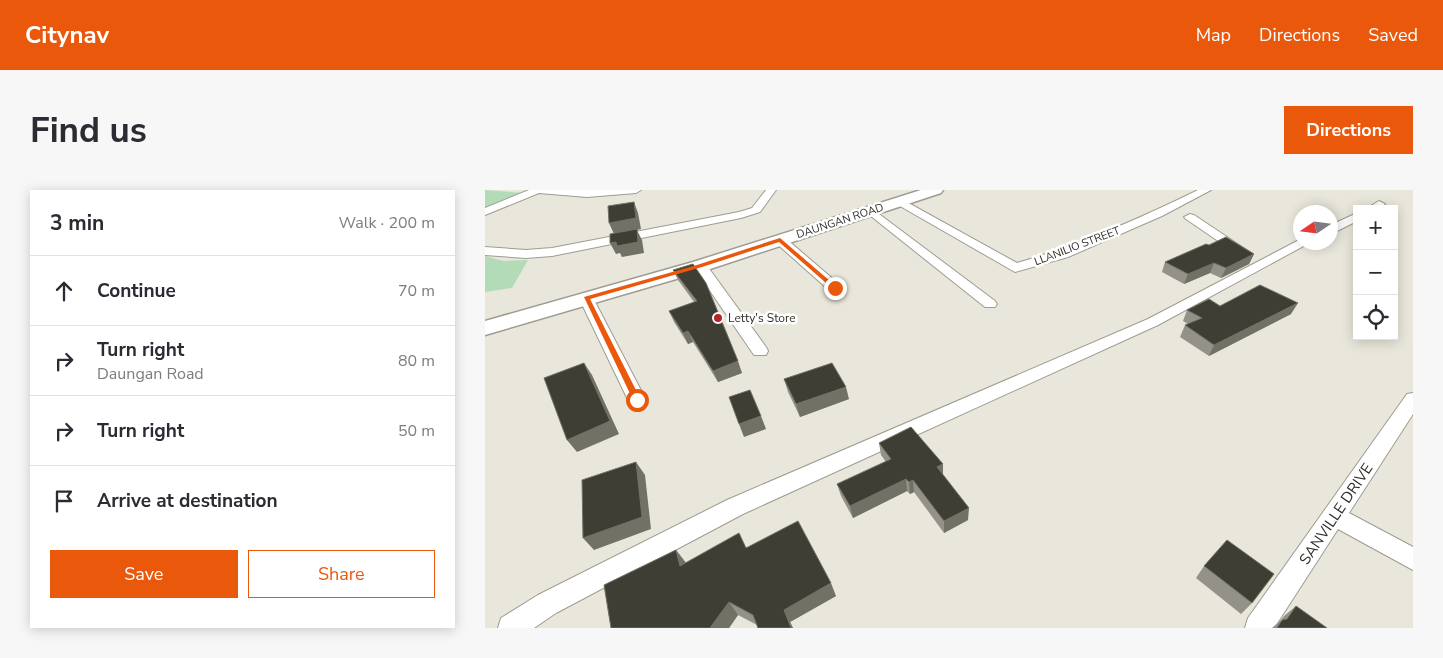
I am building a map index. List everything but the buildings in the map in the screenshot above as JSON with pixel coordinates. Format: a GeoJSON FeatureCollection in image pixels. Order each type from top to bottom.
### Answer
{"type":"FeatureCollection","features":[{"type":"Feature","properties":{"kind":"street"},"geometry":{"type":"LineString","coordinates":[[485,212],[538,190],[574,196],[605,195],[635,190]]}},
{"type":"Feature","properties":{"kind":"street"},"geometry":{"type":"LineString","coordinates":[[485,251],[526,254],[552,252],[750,213],[756,210],[771,190]]}},
{"type":"Feature","properties":{"kind":"street","name":"DAUNGAN ROAD"},"geometry":{"type":"LineString","coordinates":[[485,328],[699,266],[936,190]]}},
{"type":"Feature","properties":{"kind":"street","name":"LLANILIO STREET"},"geometry":{"type":"LineString","coordinates":[[899,202],[1015,268],[1063,254],[1158,214],[1197,191]]}},
{"type":"Feature","properties":{"kind":"street"},"geometry":{"type":"LineString","coordinates":[[871,211],[990,304]]}},
{"type":"Feature","properties":{"kind":"street"},"geometry":{"type":"LineString","coordinates":[[1190,217],[1263,265]]}},
{"type":"Feature","properties":{"kind":"street"},"geometry":{"type":"LineString","coordinates":[[1338,226],[1353,218]]}},
{"type":"Feature","properties":{"kind":"street"},"geometry":{"type":"LineString","coordinates":[[780,240],[835,288]]}},
{"type":"Feature","properties":{"kind":"street"},"geometry":{"type":"LineString","coordinates":[[511,628],[547,604],[735,507],[1153,322],[1293,249]]}},
{"type":"Feature","properties":{"kind":"street"},"geometry":{"type":"LineString","coordinates":[[699,266],[760,351]]}},
{"type":"Feature","properties":{"kind":"street"},"geometry":{"type":"LineString","coordinates":[[586,298],[637,400]]}},
{"type":"Feature","properties":{"kind":"street","name":"SANVILLE DRIVE"},"geometry":{"type":"LineString","coordinates":[[1258,628],[1413,399]]}},
{"type":"Feature","properties":{"kind":"street"},"geometry":{"type":"LineString","coordinates":[[1335,516],[1413,559]]}},
{"type":"Feature","properties":{"kind":"green space"},"geometry":{"type":"Polygon","coordinates":[[[485,190],[524,193],[485,209],[485,190]]]}},
{"type":"Feature","properties":{"kind":"green space"},"geometry":{"type":"Polygon","coordinates":[[[485,256],[503,261],[528,260],[512,288],[485,292],[485,256]]]}},
{"type":"Feature","properties":{"kind":"place","name":"Letty's Store"},"geometry":{"type":"Point","coordinates":[718,318]}},
{"type":"Feature","properties":{"kind":"route"},"geometry":{"type":"LineString","coordinates":[[637,400],[586,298],[699,266],[780,240],[835,288]]}}]}
